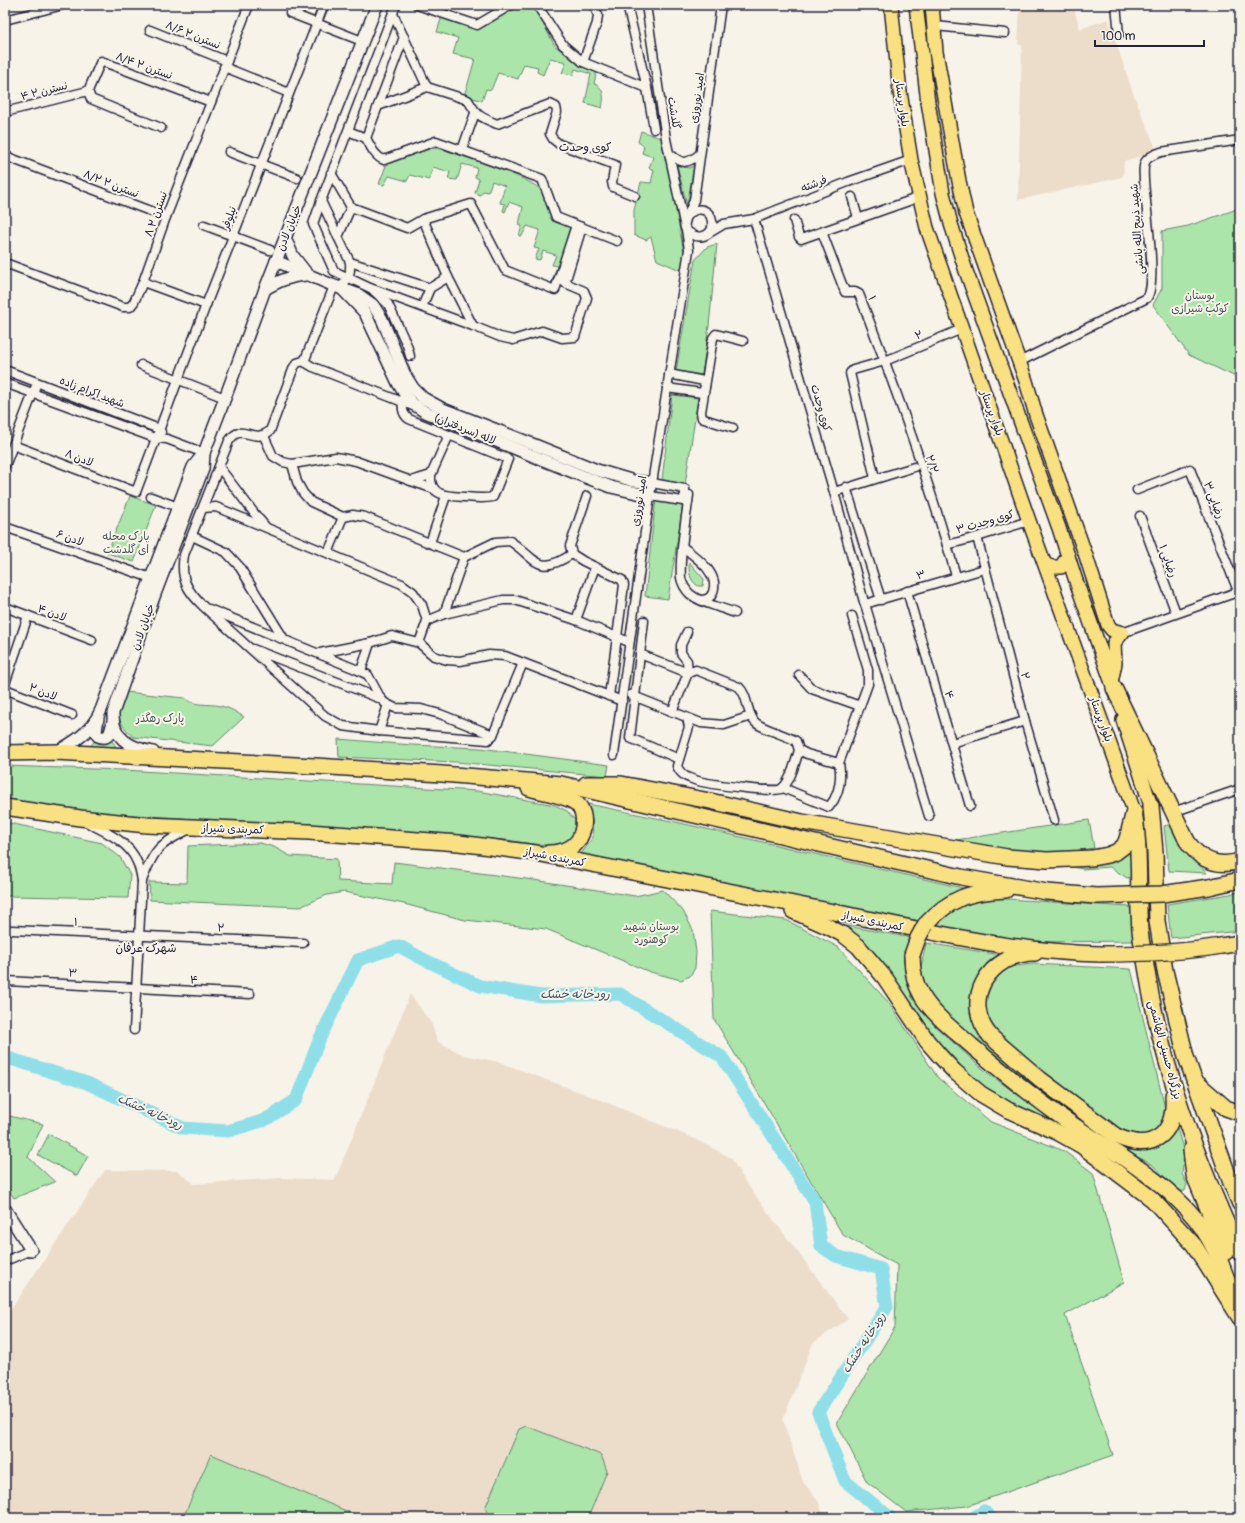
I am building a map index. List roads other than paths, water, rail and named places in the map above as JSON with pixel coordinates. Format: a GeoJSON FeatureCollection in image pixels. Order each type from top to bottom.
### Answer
{"type":"FeatureCollection","features":[{"type":"Feature","properties":{"kind":"highway"},"geometry":{"type":"LineString","coordinates":[[1113,684],[1187,841],[1200,856],[1208,860],[1226,863],[1240,861]]}},
{"type":"Feature","properties":{"kind":"highway"},"geometry":{"type":"LineString","coordinates":[[5,753],[56,752],[426,773],[561,784],[621,784],[704,800],[817,825],[1007,857],[1047,860],[1092,858],[1116,852],[1124,846],[1134,811]]}},
{"type":"Feature","properties":{"kind":"highway"},"geometry":{"type":"LineString","coordinates":[[481,777],[567,798],[576,803],[584,813],[583,829],[571,848],[559,852],[536,853]]}},
{"type":"Feature","properties":{"kind":"highway"},"geometry":{"type":"LineString","coordinates":[[561,784],[961,877],[1047,892]]}},
{"type":"Feature","properties":{"kind":"highway","name":"بزرگراه حسینی الهاشمی"},"geometry":{"type":"LineString","coordinates":[[1151,806],[1158,921],[1165,970],[1186,1058],[1196,1081],[1230,1180],[1240,1204]]}},
{"type":"Feature","properties":{"kind":"highway","name":"کمربندی شیراز"},"geometry":{"type":"LineString","coordinates":[[5,807],[80,818],[194,828],[309,832],[443,842],[536,853],[925,931],[1070,953],[1165,953],[1240,943]]}},
{"type":"Feature","properties":{"kind":"highway","name":"بزرگراه حسینی الهاشمی"},"geometry":{"type":"LineString","coordinates":[[1134,811],[1139,840],[1140,930],[1154,1017],[1171,1078],[1188,1129],[1240,1253]]}},
{"type":"Feature","properties":{"kind":"highway"},"geometry":{"type":"LineString","coordinates":[[1240,880],[1209,887],[1162,894],[1096,896],[1005,890],[975,892],[954,900],[942,908],[925,925],[918,938],[912,955],[912,970],[922,996],[955,1030],[1007,1075],[1039,1100],[1163,1187],[1186,1208],[1199,1223],[1218,1255],[1240,1315]]}},
{"type":"Feature","properties":{"kind":"highway"},"geometry":{"type":"LineString","coordinates":[[767,899],[829,927],[858,946],[885,978],[927,1041],[954,1071],[981,1094],[1008,1110],[1057,1132],[1082,1146],[1152,1199],[1194,1245],[1240,1318]]}},
{"type":"Feature","properties":{"kind":"highway"},"geometry":{"type":"LineString","coordinates":[[1070,953],[1029,953],[1010,958],[991,970],[980,988],[978,998],[980,1020],[985,1030],[991,1037],[1040,1079],[1116,1136],[1128,1142],[1141,1144],[1154,1140],[1162,1135],[1170,1124],[1173,1111],[1171,1078]]}},
{"type":"Feature","properties":{"kind":"highway"},"geometry":{"type":"LineString","coordinates":[[1196,1081],[1226,1108],[1240,1113]]}},
{"type":"Feature","properties":{"kind":"highway"},"geometry":{"type":"LineString","coordinates":[[1188,1129],[1194,1175],[1240,1288]]}},
{"type":"Feature","properties":{"kind":"main road","name":"بلوار پرستار"},"geometry":{"type":"LineString","coordinates":[[891,5],[900,92],[911,160],[927,228],[1029,521],[1134,811]]}},
{"type":"Feature","properties":{"kind":"main road","name":"بلوار پرستار"},"geometry":{"type":"LineString","coordinates":[[916,5],[927,96],[940,174],[951,224],[966,271],[1014,405],[1060,528],[1076,581],[1113,684],[1151,806]]}},
{"type":"Feature","properties":{"kind":"main road"},"geometry":{"type":"LineString","coordinates":[[932,5],[935,26],[936,52],[957,172],[966,213],[1026,381],[1036,415],[1086,556],[1108,625],[1112,630],[1122,633],[1114,643],[1113,684]]}},
{"type":"Feature","properties":{"kind":"main road"},"geometry":{"type":"LineString","coordinates":[[927,96],[936,52]]}},
{"type":"Feature","properties":{"kind":"main road"},"geometry":{"type":"LineString","coordinates":[[940,174],[957,172]]}},
{"type":"Feature","properties":{"kind":"main road"},"geometry":{"type":"LineString","coordinates":[[1026,381],[1014,405],[1036,415]]}},
{"type":"Feature","properties":{"kind":"main road"},"geometry":{"type":"LineString","coordinates":[[1046,565],[1061,567],[1068,556]]}},
{"type":"Feature","properties":{"kind":"main road"},"geometry":{"type":"LineString","coordinates":[[1054,588],[1056,579],[1061,575],[1070,576],[1076,581]]}},
{"type":"Feature","properties":{"kind":"street"},"geometry":{"type":"LineString","coordinates":[[5,20],[63,5]]}},
{"type":"Feature","properties":{"kind":"street","name":"۸ نسترن ۲"},"geometry":{"type":"LineString","coordinates":[[5,263],[123,307],[130,307],[134,302],[143,282],[166,217],[249,5]]}},
{"type":"Feature","properties":{"kind":"street","name":"نیلوفر"},"geometry":{"type":"LineString","coordinates":[[136,492],[206,305],[234,237],[260,164],[324,5]]}},
{"type":"Feature","properties":{"kind":"street","name":"خیابان لادن"},"geometry":{"type":"LineString","coordinates":[[204,453],[203,469],[115,706],[110,734],[107,737],[102,738],[98,736],[96,732],[98,717],[193,467],[204,453],[265,289],[377,5]]}},
{"type":"Feature","properties":{"kind":"street"},"geometry":{"type":"LineString","coordinates":[[396,5],[331,173],[313,224],[334,271],[370,288],[500,337],[513,340],[542,331],[562,338],[575,337],[587,298],[584,291],[580,288],[566,283],[579,226]]}},
{"type":"Feature","properties":{"kind":"street"},"geometry":{"type":"LineString","coordinates":[[417,5],[477,25],[511,5]]}},
{"type":"Feature","properties":{"kind":"street"},"geometry":{"type":"LineString","coordinates":[[537,5],[563,45],[583,62],[647,88]]}},
{"type":"Feature","properties":{"kind":"street"},"geometry":{"type":"LineString","coordinates":[[583,62],[597,23],[598,16],[594,5]]}},
{"type":"Feature","properties":{"kind":"street"},"geometry":{"type":"LineString","coordinates":[[627,5],[647,88],[654,129]]}},
{"type":"Feature","properties":{"kind":"street","name":"گلدشت"},"geometry":{"type":"LineString","coordinates":[[646,5],[666,139],[690,250]]}},
{"type":"Feature","properties":{"kind":"street","name":"امید نوروزی"},"geometry":{"type":"LineString","coordinates":[[688,214],[695,193],[721,5]]}},
{"type":"Feature","properties":{"kind":"street"},"geometry":{"type":"LineString","coordinates":[[1116,5],[1119,34]]}},
{"type":"Feature","properties":{"kind":"street"},"geometry":{"type":"LineString","coordinates":[[290,13],[362,42]]}},
{"type":"Feature","properties":{"kind":"street"},"geometry":{"type":"LineString","coordinates":[[393,14],[427,87]]}},
{"type":"Feature","properties":{"kind":"street"},"geometry":{"type":"LineString","coordinates":[[935,26],[1004,33]]}},
{"type":"Feature","properties":{"kind":"street","name":"۸/۶ نسترن ۲"},"geometry":{"type":"LineString","coordinates":[[150,30],[225,64],[256,80],[289,93]]}},
{"type":"Feature","properties":{"kind":"street"},"geometry":{"type":"LineString","coordinates":[[366,138],[404,37]]}},
{"type":"Feature","properties":{"kind":"street","name":"۸/۴ نسترن ۲"},"geometry":{"type":"LineString","coordinates":[[88,91],[101,61],[211,102]]}},
{"type":"Feature","properties":{"kind":"street"},"geometry":{"type":"LineString","coordinates":[[378,106],[427,87],[468,100],[475,113],[484,119],[497,124],[550,104],[556,106],[557,112],[550,134],[553,139],[559,144],[615,165],[616,168],[612,182],[613,187],[635,196]]}},
{"type":"Feature","properties":{"kind":"street"},"geometry":{"type":"LineString","coordinates":[[88,91],[91,99],[161,128]]}},
{"type":"Feature","properties":{"kind":"street","name":"۴ نسترن ۲"},"geometry":{"type":"LineString","coordinates":[[5,112],[88,91]]}},
{"type":"Feature","properties":{"kind":"street"},"geometry":{"type":"LineString","coordinates":[[462,150],[475,113]]}},
{"type":"Feature","properties":{"kind":"street"},"geometry":{"type":"LineString","coordinates":[[348,131],[366,138],[374,152],[380,159],[384,160],[436,141],[542,179],[556,217],[616,241]]}},
{"type":"Feature","properties":{"kind":"street","name":"شهید ذبیح الله بانشی"},"geometry":{"type":"LineString","coordinates":[[1019,362],[1147,298],[1150,295],[1152,270],[1143,166],[1145,160],[1150,156],[1161,152],[1240,140]]}},
{"type":"Feature","properties":{"kind":"street"},"geometry":{"type":"LineString","coordinates":[[228,152],[297,178]]}},
{"type":"Feature","properties":{"kind":"street"},"geometry":{"type":"LineString","coordinates":[[670,154],[682,163],[689,162],[700,154]]}},
{"type":"Feature","properties":{"kind":"street","name":"۸/۲ نسترن ۲"},"geometry":{"type":"LineString","coordinates":[[5,156],[166,217]]}},
{"type":"Feature","properties":{"kind":"street","name":"فرشته"},"geometry":{"type":"LineString","coordinates":[[690,250],[694,242],[724,224],[754,218],[911,160]]}},
{"type":"Feature","properties":{"kind":"street"},"geometry":{"type":"LineString","coordinates":[[331,173],[351,207],[406,228],[423,220],[471,204],[505,270],[555,290],[579,226]]}},
{"type":"Feature","properties":{"kind":"street"},"geometry":{"type":"LineString","coordinates":[[695,193],[705,211],[711,218],[724,224]]}},
{"type":"Feature","properties":{"kind":"street"},"geometry":{"type":"LineString","coordinates":[[852,197],[858,218]]}},
{"type":"Feature","properties":{"kind":"street"},"geometry":{"type":"LineString","coordinates":[[794,220],[800,238],[822,232],[920,197]]}},
{"type":"Feature","properties":{"kind":"street"},"geometry":{"type":"LineString","coordinates":[[304,361],[335,286],[349,278],[351,272],[350,262],[321,201]]}},
{"type":"Feature","properties":{"kind":"street"},"geometry":{"type":"LineString","coordinates":[[338,237],[351,207]]}},
{"type":"Feature","properties":{"kind":"street"},"geometry":{"type":"LineString","coordinates":[[705,211],[696,210],[688,214],[685,226],[692,235],[701,237],[707,234],[712,225],[711,218]]}},
{"type":"Feature","properties":{"kind":"street","name":"کوی وحدت"},"geometry":{"type":"LineString","coordinates":[[754,218],[834,492],[864,602],[929,816]]}},
{"type":"Feature","properties":{"kind":"street"},"geometry":{"type":"LineString","coordinates":[[423,220],[448,277],[473,326]]}},
{"type":"Feature","properties":{"kind":"street"},"geometry":{"type":"LineString","coordinates":[[204,225],[270,250]]}},
{"type":"Feature","properties":{"kind":"street","name":"۱"},"geometry":{"type":"LineString","coordinates":[[822,232],[845,292],[855,292],[859,294],[885,361]]}},
{"type":"Feature","properties":{"kind":"street"},"geometry":{"type":"LineString","coordinates":[[285,238],[293,256],[307,275]]}},
{"type":"Feature","properties":{"kind":"street","name":"امید نوروزی"},"geometry":{"type":"LineString","coordinates":[[614,755],[650,496],[690,250]]}},
{"type":"Feature","properties":{"kind":"street","name":"لاله (سردفتران)"},"geometry":{"type":"LineString","coordinates":[[276,261],[307,275],[359,295],[373,305],[382,319],[405,375],[407,395]]}},
{"type":"Feature","properties":{"kind":"street"},"geometry":{"type":"LineString","coordinates":[[350,262],[430,288]]}},
{"type":"Feature","properties":{"kind":"street"},"geometry":{"type":"LineString","coordinates":[[265,289],[293,276],[307,275]]}},
{"type":"Feature","properties":{"kind":"street"},"geometry":{"type":"LineString","coordinates":[[422,307],[430,288],[448,277]]}},
{"type":"Feature","properties":{"kind":"street"},"geometry":{"type":"LineString","coordinates":[[143,282],[206,305]]}},
{"type":"Feature","properties":{"kind":"street","name":"لاله (سردفتران)"},"geometry":{"type":"LineString","coordinates":[[335,286],[365,313],[398,383],[413,404],[425,412],[611,487],[650,496]]}},
{"type":"Feature","properties":{"kind":"street"},"geometry":{"type":"LineString","coordinates":[[370,288],[388,304],[407,345],[410,356]]}},
{"type":"Feature","properties":{"kind":"street","name":"۲"},"geometry":{"type":"LineString","coordinates":[[875,478],[850,373],[853,370],[885,361],[962,329]]}},
{"type":"Feature","properties":{"kind":"street"},"geometry":{"type":"LineString","coordinates":[[734,428],[706,420],[702,418],[701,412],[714,336],[716,334],[743,341]]}},
{"type":"Feature","properties":{"kind":"street"},"geometry":{"type":"LineString","coordinates":[[395,350],[407,345]]}},
{"type":"Feature","properties":{"kind":"street"},"geometry":{"type":"LineString","coordinates":[[264,436],[273,456],[283,462],[292,464],[336,457],[356,461],[434,489],[446,496],[486,498],[493,496],[508,459],[408,419],[404,414],[407,395],[313,367],[304,361],[297,363],[294,367],[270,431],[264,436],[256,437],[240,432],[233,434],[184,555],[182,568],[184,580],[190,591],[204,607],[326,716],[343,726],[379,731],[488,740],[493,735],[523,663]]}},
{"type":"Feature","properties":{"kind":"street","name":"۲/۲"},"geometry":{"type":"LineString","coordinates":[[885,361],[956,576]]}},
{"type":"Feature","properties":{"kind":"street"},"geometry":{"type":"LineString","coordinates":[[141,365],[225,398]]}},
{"type":"Feature","properties":{"kind":"street","name":"شهید اکرام زاده"},"geometry":{"type":"LineString","coordinates":[[5,370],[159,430],[167,439]]}},
{"type":"Feature","properties":{"kind":"street"},"geometry":{"type":"LineString","coordinates":[[667,388],[702,393],[705,387],[704,381],[670,374]]}},
{"type":"Feature","properties":{"kind":"street","name":"شهید اکرام زاده"},"geometry":{"type":"LineString","coordinates":[[5,383],[155,438],[167,439],[204,453]]}},
{"type":"Feature","properties":{"kind":"street"},"geometry":{"type":"LineString","coordinates":[[5,466],[37,383]]}},
{"type":"Feature","properties":{"kind":"street","name":"لاله (سردفتران)"},"geometry":{"type":"LineString","coordinates":[[407,395],[423,398],[443,409],[525,440],[597,470],[634,481],[652,483]]}},
{"type":"Feature","properties":{"kind":"street"},"geometry":{"type":"LineString","coordinates":[[434,489],[431,482],[431,475],[449,435]]}},
{"type":"Feature","properties":{"kind":"street"},"geometry":{"type":"LineString","coordinates":[[522,452],[525,440]]}},
{"type":"Feature","properties":{"kind":"street","name":"۸ لادن"},"geometry":{"type":"LineString","coordinates":[[13,445],[136,492]]}},
{"type":"Feature","properties":{"kind":"street"},"geometry":{"type":"LineString","coordinates":[[292,464],[297,482],[303,493],[311,502],[343,517],[353,515],[365,517],[464,557]]}},
{"type":"Feature","properties":{"kind":"street"},"geometry":{"type":"LineString","coordinates":[[219,467],[254,514],[267,528]]}},
{"type":"Feature","properties":{"kind":"street"},"geometry":{"type":"LineString","coordinates":[[834,492],[914,467]]}},
{"type":"Feature","properties":{"kind":"street","name":"رضایی ۳"},"geometry":{"type":"LineString","coordinates":[[1137,490],[1190,469],[1239,593]]}},
{"type":"Feature","properties":{"kind":"street"},"geometry":{"type":"LineString","coordinates":[[411,481],[431,475]]}},
{"type":"Feature","properties":{"kind":"street"},"geometry":{"type":"LineString","coordinates":[[650,496],[683,501],[685,494],[685,489],[652,483]]}},
{"type":"Feature","properties":{"kind":"street"},"geometry":{"type":"LineString","coordinates":[[846,487],[881,600]]}},
{"type":"Feature","properties":{"kind":"street"},"geometry":{"type":"LineString","coordinates":[[685,494],[689,495],[681,579],[690,594],[700,600],[735,613]]}},
{"type":"Feature","properties":{"kind":"street"},"geometry":{"type":"LineString","coordinates":[[430,543],[446,496]]}},
{"type":"Feature","properties":{"kind":"street"},"geometry":{"type":"LineString","coordinates":[[587,496],[570,546],[572,554],[583,562],[622,580],[624,584],[609,696]]}},
{"type":"Feature","properties":{"kind":"street"},"geometry":{"type":"LineString","coordinates":[[152,498],[178,507]]}},
{"type":"Feature","properties":{"kind":"street"},"geometry":{"type":"LineString","coordinates":[[203,508],[216,507],[402,584],[413,592],[422,605],[427,621],[418,643]]}},
{"type":"Feature","properties":{"kind":"street","name":"رضایی ۱"},"geometry":{"type":"LineString","coordinates":[[1140,516],[1176,613]]}},
{"type":"Feature","properties":{"kind":"street"},"geometry":{"type":"LineString","coordinates":[[328,553],[343,517]]}},
{"type":"Feature","properties":{"kind":"street","name":"کوی وحدت ۳"},"geometry":{"type":"LineString","coordinates":[[947,545],[1029,521]]}},
{"type":"Feature","properties":{"kind":"street","name":"۶ لادن"},"geometry":{"type":"LineString","coordinates":[[5,527],[151,578]]}},
{"type":"Feature","properties":{"kind":"street"},"geometry":{"type":"LineString","coordinates":[[192,536],[226,552],[239,566],[284,639]]}},
{"type":"Feature","properties":{"kind":"street","name":"۲"},"geometry":{"type":"LineString","coordinates":[[977,537],[984,569],[1054,820]]}},
{"type":"Feature","properties":{"kind":"street"},"geometry":{"type":"LineString","coordinates":[[444,614],[464,557],[495,542],[510,540],[520,547],[530,559],[542,565],[550,565],[560,562],[572,554]]}},
{"type":"Feature","properties":{"kind":"street"},"geometry":{"type":"LineString","coordinates":[[683,547],[700,561],[714,580],[715,587],[711,597],[706,600],[700,600]]}},
{"type":"Feature","properties":{"kind":"street"},"geometry":{"type":"LineString","coordinates":[[576,620],[595,567]]}},
{"type":"Feature","properties":{"kind":"street","name":"۳"},"geometry":{"type":"LineString","coordinates":[[865,604],[984,569]]}},
{"type":"Feature","properties":{"kind":"street","name":"۴"},"geometry":{"type":"LineString","coordinates":[[907,591],[970,806]]}},
{"type":"Feature","properties":{"kind":"street"},"geometry":{"type":"LineString","coordinates":[[1122,633],[1176,613],[1239,593]]}},
{"type":"Feature","properties":{"kind":"street"},"geometry":{"type":"LineString","coordinates":[[427,621],[444,614],[503,600],[515,600],[576,620],[629,642]]}},
{"type":"Feature","properties":{"kind":"street","name":"۴ لادن"},"geometry":{"type":"LineString","coordinates":[[5,607],[92,640]]}},
{"type":"Feature","properties":{"kind":"street"},"geometry":{"type":"LineString","coordinates":[[204,607],[361,671],[368,675],[381,700]]}},
{"type":"Feature","properties":{"kind":"street"},"geometry":{"type":"LineString","coordinates":[[5,684],[28,616]]}},
{"type":"Feature","properties":{"kind":"street"},"geometry":{"type":"LineString","coordinates":[[783,788],[829,807],[838,794],[840,783],[839,763],[868,684],[868,670],[852,616]]}},
{"type":"Feature","properties":{"kind":"street"},"geometry":{"type":"LineString","coordinates":[[644,621],[630,738],[679,759]]}},
{"type":"Feature","properties":{"kind":"street"},"geometry":{"type":"LineString","coordinates":[[672,712],[688,673],[687,662],[681,653],[681,645],[688,632]]}},
{"type":"Feature","properties":{"kind":"street"},"geometry":{"type":"LineString","coordinates":[[320,653],[370,643],[392,636],[418,643],[434,656],[447,660],[460,661],[488,655],[505,656],[622,701]]}},
{"type":"Feature","properties":{"kind":"street"},"geometry":{"type":"LineString","coordinates":[[361,671],[370,643]]}},
{"type":"Feature","properties":{"kind":"street"},"geometry":{"type":"LineString","coordinates":[[248,647],[381,700],[395,708],[421,709],[440,714],[493,735]]}},
{"type":"Feature","properties":{"kind":"street"},"geometry":{"type":"LineString","coordinates":[[640,654],[688,673],[696,670],[739,687],[744,691],[751,716],[755,723],[796,741],[799,750],[788,782],[779,790],[767,790],[698,781],[679,772],[677,766],[689,727],[687,718]]}},
{"type":"Feature","properties":{"kind":"street"},"geometry":{"type":"LineString","coordinates":[[799,675],[812,689],[860,706]]}},
{"type":"Feature","properties":{"kind":"street","name":"۲ لادن"},"geometry":{"type":"LineString","coordinates":[[5,689],[72,715]]}},
{"type":"Feature","properties":{"kind":"street"},"geometry":{"type":"LineString","coordinates":[[623,692],[701,723],[724,725],[738,719],[751,716]]}},
{"type":"Feature","properties":{"kind":"street"},"geometry":{"type":"LineString","coordinates":[[379,731],[388,705]]}},
{"type":"Feature","properties":{"kind":"street","name":"خیابان لادن"},"geometry":{"type":"LineString","coordinates":[[56,752],[82,737],[98,717]]}},
{"type":"Feature","properties":{"kind":"street"},"geometry":{"type":"LineString","coordinates":[[113,721],[120,737],[132,747],[184,759]]}},
{"type":"Feature","properties":{"kind":"street"},"geometry":{"type":"LineString","coordinates":[[952,743],[1026,721]]}},
{"type":"Feature","properties":{"kind":"street"},"geometry":{"type":"LineString","coordinates":[[799,750],[807,754],[839,763]]}},
{"type":"Feature","properties":{"kind":"street"},"geometry":{"type":"LineString","coordinates":[[1173,812],[1240,789]]}},
{"type":"Feature","properties":{"kind":"street"},"geometry":{"type":"LineString","coordinates":[[80,818],[114,837],[126,846],[137,862],[142,881]]}},
{"type":"Feature","properties":{"kind":"street"},"geometry":{"type":"LineString","coordinates":[[134,1030],[142,881],[150,860],[158,848],[172,838],[194,828]]}},
{"type":"Feature","properties":{"kind":"street","name":"۱"},"geometry":{"type":"LineString","coordinates":[[12,930],[139,936]]}},
{"type":"Feature","properties":{"kind":"street","name":"۲"},"geometry":{"type":"LineString","coordinates":[[139,936],[303,943]]}},
{"type":"Feature","properties":{"kind":"street","name":"۳"},"geometry":{"type":"LineString","coordinates":[[8,981],[136,988]]}},
{"type":"Feature","properties":{"kind":"street","name":"۴"},"geometry":{"type":"LineString","coordinates":[[136,988],[250,994]]}},
{"type":"Feature","properties":{"kind":"street"},"geometry":{"type":"LineString","coordinates":[[5,1209],[31,1250],[5,1261]]}},
{"type":"Feature","properties":{"kind":"waterway","name":"رودخانه خشک"},"geometry":{"type":"LineString","coordinates":[[5,1057],[87,1083],[183,1128],[228,1131],[265,1120],[296,1100],[320,1038],[358,960],[399,946],[480,986],[541,996],[620,994],[722,1057],[815,1202],[821,1246],[836,1256],[881,1269],[887,1307],[818,1412],[845,1481],[891,1518]]}},
{"type":"Feature","properties":{"kind":"waterway","name":"رودخانه خشک"},"geometry":{"type":"LineString","coordinates":[[973,1518],[984,1511],[991,1518]]}},
{"type":"Feature","properties":{"kind":"district","name":"کوی وحدت"},"geometry":{"type":"Point","coordinates":[585,147]}},
{"type":"Feature","properties":{"kind":"district","name":"شهرک عرفان"},"geometry":{"type":"Point","coordinates":[146,948]}},
{"type":"Feature","properties":{"kind":"park label","name":"بوستان کوکب شیرازی"},"geometry":{"type":"Point","coordinates":[1200,301]}},
{"type":"Feature","properties":{"kind":"park label","name":"پارک محله ای گلدشت"},"geometry":{"type":"Point","coordinates":[126,542]}},
{"type":"Feature","properties":{"kind":"park label","name":"پارک رهگذر"},"geometry":{"type":"Point","coordinates":[160,718]}},
{"type":"Feature","properties":{"kind":"park label","name":"بوستان شهید کوهنورد"},"geometry":{"type":"Point","coordinates":[651,932]}}]}
